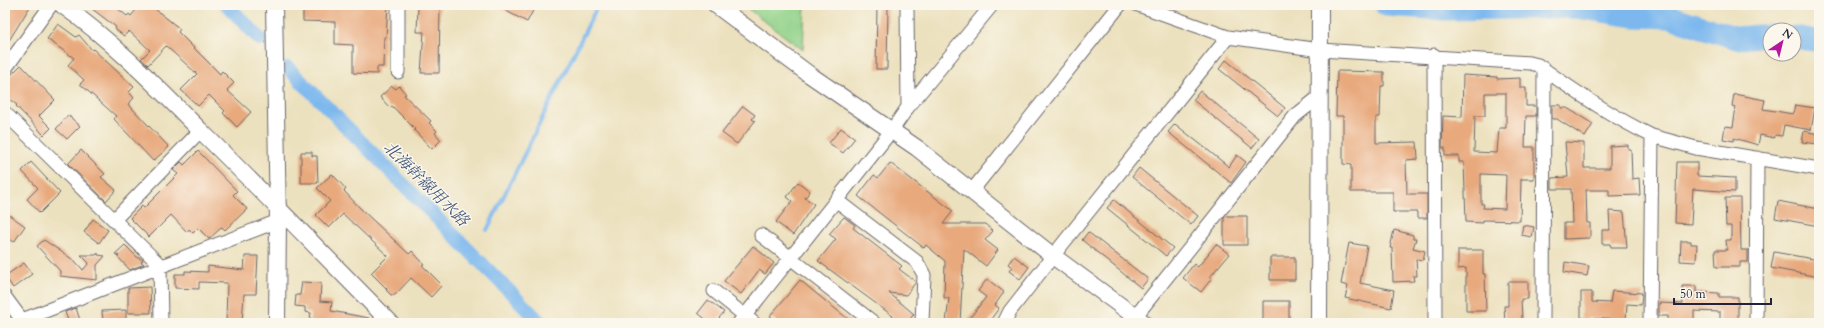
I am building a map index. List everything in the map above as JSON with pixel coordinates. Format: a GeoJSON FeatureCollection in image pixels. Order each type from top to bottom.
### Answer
{"type":"FeatureCollection","features":[{"type":"Feature","properties":{"kind":"street"},"geometry":{"type":"LineString","coordinates":[[5,69],[51,5]]}},
{"type":"Feature","properties":{"kind":"street"},"geometry":{"type":"LineString","coordinates":[[62,5],[86,22],[137,66],[201,130],[278,214],[391,323]]}},
{"type":"Feature","properties":{"kind":"street"},"geometry":{"type":"LineString","coordinates":[[274,5],[278,214],[277,323]]}},
{"type":"Feature","properties":{"kind":"street"},"geometry":{"type":"LineString","coordinates":[[398,5],[398,72]]}},
{"type":"Feature","properties":{"kind":"street"},"geometry":{"type":"LineString","coordinates":[[907,5],[908,107]]}},
{"type":"Feature","properties":{"kind":"street"},"geometry":{"type":"LineString","coordinates":[[714,291],[746,321],[791,258],[892,130],[908,107],[992,5]]}},
{"type":"Feature","properties":{"kind":"street"},"geometry":{"type":"LineString","coordinates":[[972,192],[1120,5]]}},
{"type":"Feature","properties":{"kind":"street"},"geometry":{"type":"LineString","coordinates":[[1138,5],[1228,37],[1320,50],[1434,55],[1530,62],[1588,101],[1618,119],[1652,136],[1696,148],[1819,169]]}},
{"type":"Feature","properties":{"kind":"street"},"geometry":{"type":"LineString","coordinates":[[1319,323],[1318,97],[1320,5]]}},
{"type":"Feature","properties":{"kind":"street"},"geometry":{"type":"LineString","coordinates":[[726,8],[810,75],[917,148],[1053,256],[1140,320],[1295,116],[1318,97]]}},
{"type":"Feature","properties":{"kind":"street"},"geometry":{"type":"LineString","coordinates":[[1004,323],[1010,310],[1228,37]]}},
{"type":"Feature","properties":{"kind":"street"},"geometry":{"type":"LineString","coordinates":[[1434,55],[1435,323]]}},
{"type":"Feature","properties":{"kind":"street"},"geometry":{"type":"LineString","coordinates":[[1543,323],[1544,70]]}},
{"type":"Feature","properties":{"kind":"street"},"geometry":{"type":"LineString","coordinates":[[5,113],[160,265],[161,323]]}},
{"type":"Feature","properties":{"kind":"street"},"geometry":{"type":"LineString","coordinates":[[114,220],[201,130]]}},
{"type":"Feature","properties":{"kind":"street"},"geometry":{"type":"LineString","coordinates":[[1650,323],[1652,136]]}},
{"type":"Feature","properties":{"kind":"street"},"geometry":{"type":"LineString","coordinates":[[1756,323],[1757,158]]}},
{"type":"Feature","properties":{"kind":"street"},"geometry":{"type":"LineString","coordinates":[[836,200],[917,262],[924,275],[922,323]]}},
{"type":"Feature","properties":{"kind":"street"},"geometry":{"type":"LineString","coordinates":[[5,297],[19,322],[160,265],[278,214]]}},
{"type":"Feature","properties":{"kind":"street"},"geometry":{"type":"LineString","coordinates":[[761,235],[874,323]]}},
{"type":"Feature","properties":{"kind":"green space"},"geometry":{"type":"Polygon","coordinates":[[[743,5],[805,5],[803,50],[743,5]]]}},
{"type":"Feature","properties":{"kind":"building"},"geometry":{"type":"Polygon","coordinates":[[[5,5],[31,5],[5,47],[5,5]]]}},
{"type":"Feature","properties":{"kind":"building"},"geometry":{"type":"Polygon","coordinates":[[[87,5],[113,5],[127,16],[129,14],[131,16],[140,5],[150,5],[180,29],[178,32],[220,74],[222,71],[234,83],[227,90],[251,112],[237,127],[223,113],[225,111],[209,95],[198,106],[181,90],[197,74],[166,46],[148,65],[141,59],[150,50],[129,31],[124,36],[115,29],[116,27],[87,5]]]}},
{"type":"Feature","properties":{"kind":"building"},"geometry":{"type":"Polygon","coordinates":[[[303,5],[388,5],[386,37],[384,37],[383,67],[377,67],[377,74],[353,73],[353,45],[335,44],[335,22],[303,21],[303,5]]]}},
{"type":"Feature","properties":{"kind":"building"},"geometry":{"type":"Polygon","coordinates":[[[495,5],[536,5],[527,22],[495,5]]]}},
{"type":"Feature","properties":{"kind":"building"},"geometry":{"type":"Polygon","coordinates":[[[877,5],[888,5],[887,69],[876,69],[877,5]]]}},
{"type":"Feature","properties":{"kind":"building"},"geometry":{"type":"Polygon","coordinates":[[[418,6],[440,7],[439,73],[421,73],[424,32],[417,32],[418,6]]]}},
{"type":"Feature","properties":{"kind":"building"},"geometry":{"type":"Polygon","coordinates":[[[58,24],[76,37],[79,35],[92,50],[93,49],[134,87],[129,92],[134,98],[128,104],[169,147],[153,161],[114,119],[116,116],[80,84],[84,80],[68,65],[74,58],[47,39],[58,24]]]}},
{"type":"Feature","properties":{"kind":"building"},"geometry":{"type":"Polygon","coordinates":[[[1226,60],[1285,108],[1278,116],[1219,69],[1226,60]]]}},
{"type":"Feature","properties":{"kind":"building"},"geometry":{"type":"Polygon","coordinates":[[[21,65],[55,100],[39,116],[51,128],[44,135],[16,106],[17,105],[5,96],[5,81],[21,65]]]}},
{"type":"Feature","properties":{"kind":"building"},"geometry":{"type":"Polygon","coordinates":[[[1337,71],[1384,72],[1384,86],[1381,86],[1380,117],[1376,117],[1376,143],[1417,142],[1418,159],[1406,160],[1407,194],[1427,194],[1427,218],[1417,218],[1417,212],[1393,212],[1393,192],[1351,192],[1351,165],[1343,164],[1343,116],[1336,116],[1337,71]]]}},
{"type":"Feature","properties":{"kind":"building"},"geometry":{"type":"Polygon","coordinates":[[[1463,75],[1497,77],[1497,79],[1520,78],[1520,88],[1526,88],[1526,106],[1536,106],[1536,116],[1526,116],[1525,147],[1534,147],[1534,179],[1521,179],[1520,221],[1483,220],[1483,223],[1466,222],[1464,162],[1459,162],[1459,156],[1445,156],[1445,148],[1442,148],[1443,116],[1462,117],[1463,75]],[[1485,93],[1485,116],[1475,116],[1474,152],[1497,153],[1499,128],[1506,128],[1506,93],[1485,93]],[[1481,174],[1481,204],[1484,204],[1483,208],[1505,209],[1506,175],[1481,174]]]}},
{"type":"Feature","properties":{"kind":"building"},"geometry":{"type":"Polygon","coordinates":[[[392,86],[396,89],[399,86],[406,94],[404,95],[431,121],[429,123],[437,131],[435,133],[441,140],[432,149],[392,106],[390,108],[380,97],[392,86]]]}},
{"type":"Feature","properties":{"kind":"building"},"geometry":{"type":"Polygon","coordinates":[[[1200,91],[1259,139],[1252,148],[1193,100],[1200,91]]]}},
{"type":"Feature","properties":{"kind":"building"},"geometry":{"type":"Polygon","coordinates":[[[1734,94],[1765,100],[1763,109],[1793,114],[1795,105],[1815,108],[1811,130],[1784,125],[1782,136],[1775,135],[1774,138],[1760,135],[1758,145],[1734,138],[1734,141],[1723,139],[1725,126],[1733,127],[1736,107],[1732,106],[1734,94]]]}},
{"type":"Feature","properties":{"kind":"building"},"geometry":{"type":"Polygon","coordinates":[[[1552,105],[1561,105],[1561,108],[1567,108],[1593,124],[1585,137],[1557,119],[1552,119],[1552,105]]]}},
{"type":"Feature","properties":{"kind":"building"},"geometry":{"type":"Polygon","coordinates":[[[743,106],[755,115],[752,119],[755,121],[737,144],[722,133],[743,106]]]}},
{"type":"Feature","properties":{"kind":"building"},"geometry":{"type":"Polygon","coordinates":[[[68,115],[80,126],[67,139],[56,129],[68,115]]]}},
{"type":"Feature","properties":{"kind":"building"},"geometry":{"type":"Polygon","coordinates":[[[1175,124],[1229,167],[1237,155],[1246,162],[1231,183],[1168,132],[1175,124]]]}},
{"type":"Feature","properties":{"kind":"building"},"geometry":{"type":"Polygon","coordinates":[[[841,128],[855,138],[843,153],[829,143],[841,128]]]}},
{"type":"Feature","properties":{"kind":"building"},"geometry":{"type":"Polygon","coordinates":[[[1804,131],[1819,134],[1818,144],[1802,142],[1804,131]]]}},
{"type":"Feature","properties":{"kind":"building"},"geometry":{"type":"Polygon","coordinates":[[[1565,142],[1584,143],[1584,168],[1610,168],[1610,146],[1628,145],[1628,149],[1631,149],[1632,179],[1639,178],[1640,195],[1609,196],[1609,190],[1586,190],[1587,223],[1590,223],[1590,238],[1564,239],[1564,223],[1572,223],[1571,189],[1552,189],[1552,178],[1568,177],[1565,142]]]}},
{"type":"Feature","properties":{"kind":"building"},"geometry":{"type":"Polygon","coordinates":[[[81,150],[105,174],[101,177],[116,190],[106,201],[68,164],[81,150]]]}},
{"type":"Feature","properties":{"kind":"building"},"geometry":{"type":"Polygon","coordinates":[[[198,151],[237,191],[233,195],[247,209],[225,230],[222,227],[209,239],[198,228],[193,233],[189,229],[187,232],[171,215],[149,237],[130,218],[142,206],[144,208],[178,174],[173,170],[181,162],[184,165],[198,151]]]}},
{"type":"Feature","properties":{"kind":"building"},"geometry":{"type":"Polygon","coordinates":[[[301,152],[312,152],[312,156],[317,156],[318,183],[301,183],[301,152]]]}},
{"type":"Feature","properties":{"kind":"building"},"geometry":{"type":"Polygon","coordinates":[[[31,162],[60,193],[40,213],[27,199],[38,188],[22,171],[31,162]]]}},
{"type":"Feature","properties":{"kind":"building"},"geometry":{"type":"Polygon","coordinates":[[[1677,162],[1697,162],[1697,176],[1735,178],[1735,192],[1693,189],[1691,224],[1675,223],[1677,162]]]}},
{"type":"Feature","properties":{"kind":"building"},"geometry":{"type":"Polygon","coordinates":[[[890,163],[953,211],[943,224],[985,224],[993,231],[985,240],[998,250],[986,266],[964,249],[960,323],[946,323],[949,298],[944,298],[945,261],[926,245],[924,248],[858,196],[874,175],[878,178],[890,163]]]}},
{"type":"Feature","properties":{"kind":"building"},"geometry":{"type":"Polygon","coordinates":[[[1139,168],[1198,216],[1191,225],[1132,177],[1139,168]]]}},
{"type":"Feature","properties":{"kind":"building"},"geometry":{"type":"Polygon","coordinates":[[[332,174],[346,189],[344,191],[361,209],[409,254],[412,251],[424,264],[422,265],[442,285],[431,297],[411,278],[395,295],[391,295],[371,273],[388,256],[343,214],[329,228],[316,215],[330,201],[317,188],[332,174]]]}},
{"type":"Feature","properties":{"kind":"building"},"geometry":{"type":"Polygon","coordinates":[[[798,182],[810,191],[805,198],[814,204],[793,235],[776,222],[792,201],[787,197],[798,182]]]}},
{"type":"Feature","properties":{"kind":"building"},"geometry":{"type":"Polygon","coordinates":[[[1725,198],[1740,198],[1741,250],[1748,250],[1748,262],[1740,262],[1740,267],[1716,267],[1715,250],[1727,250],[1726,240],[1731,240],[1731,226],[1726,226],[1725,198]]]}},
{"type":"Feature","properties":{"kind":"building"},"geometry":{"type":"Polygon","coordinates":[[[1114,200],[1173,248],[1166,256],[1107,208],[1114,200]]]}},
{"type":"Feature","properties":{"kind":"building"},"geometry":{"type":"Polygon","coordinates":[[[1778,201],[1819,209],[1819,226],[1775,218],[1778,201]]]}},
{"type":"Feature","properties":{"kind":"building"},"geometry":{"type":"Polygon","coordinates":[[[1609,211],[1624,212],[1627,248],[1611,248],[1610,244],[1602,244],[1602,230],[1610,230],[1609,211]]]}},
{"type":"Feature","properties":{"kind":"building"},"geometry":{"type":"Polygon","coordinates":[[[5,212],[25,226],[14,242],[5,236],[5,212]]]}},
{"type":"Feature","properties":{"kind":"building"},"geometry":{"type":"Polygon","coordinates":[[[1226,216],[1247,216],[1247,245],[1224,245],[1224,218],[1226,216]]]}},
{"type":"Feature","properties":{"kind":"building"},"geometry":{"type":"Polygon","coordinates":[[[844,217],[855,225],[853,228],[902,266],[899,269],[916,282],[906,295],[889,293],[914,314],[907,323],[896,323],[891,319],[893,316],[818,261],[836,239],[829,234],[844,217]]]}},
{"type":"Feature","properties":{"kind":"building"},"geometry":{"type":"Polygon","coordinates":[[[93,219],[108,230],[99,243],[84,232],[93,219]]]}},
{"type":"Feature","properties":{"kind":"building"},"geometry":{"type":"Polygon","coordinates":[[[1523,225],[1534,227],[1532,237],[1521,235],[1523,225]]]}},
{"type":"Feature","properties":{"kind":"building"},"geometry":{"type":"Polygon","coordinates":[[[1394,230],[1413,235],[1413,239],[1416,239],[1413,248],[1425,251],[1423,260],[1416,259],[1417,276],[1413,276],[1414,281],[1393,282],[1392,248],[1390,248],[1394,230]]]}},
{"type":"Feature","properties":{"kind":"building"},"geometry":{"type":"Polygon","coordinates":[[[1088,232],[1148,279],[1141,288],[1082,240],[1088,232]]]}},
{"type":"Feature","properties":{"kind":"building"},"geometry":{"type":"Polygon","coordinates":[[[44,240],[75,261],[83,270],[89,263],[81,255],[96,255],[98,253],[98,255],[105,256],[97,265],[97,280],[60,276],[60,271],[37,246],[44,240]]]}},
{"type":"Feature","properties":{"kind":"building"},"geometry":{"type":"Polygon","coordinates":[[[1681,241],[1691,241],[1691,244],[1697,244],[1696,262],[1680,261],[1681,241]]]}},
{"type":"Feature","properties":{"kind":"building"},"geometry":{"type":"Polygon","coordinates":[[[1349,243],[1367,246],[1360,283],[1394,290],[1391,308],[1345,298],[1348,286],[1341,284],[1349,243]]]}},
{"type":"Feature","properties":{"kind":"building"},"geometry":{"type":"Polygon","coordinates":[[[1216,244],[1229,254],[1210,277],[1212,278],[1201,292],[1183,278],[1194,264],[1198,267],[1216,244]]]}},
{"type":"Feature","properties":{"kind":"building"},"geometry":{"type":"Polygon","coordinates":[[[125,245],[137,257],[143,260],[141,262],[144,264],[130,270],[117,256],[119,256],[115,254],[125,245]]]}},
{"type":"Feature","properties":{"kind":"building"},"geometry":{"type":"Polygon","coordinates":[[[753,246],[774,263],[765,274],[759,270],[741,294],[724,281],[753,246]]]}},
{"type":"Feature","properties":{"kind":"building"},"geometry":{"type":"Polygon","coordinates":[[[1458,250],[1483,250],[1486,311],[1466,311],[1466,268],[1458,269],[1458,250]]]}},
{"type":"Feature","properties":{"kind":"building"},"geometry":{"type":"Polygon","coordinates":[[[1774,252],[1819,260],[1819,277],[1771,268],[1774,252]]]}},
{"type":"Feature","properties":{"kind":"building"},"geometry":{"type":"Polygon","coordinates":[[[245,256],[258,256],[256,294],[244,294],[242,323],[226,323],[227,283],[199,282],[199,289],[175,288],[175,274],[185,274],[185,271],[208,272],[208,266],[244,270],[245,256]]]}},
{"type":"Feature","properties":{"kind":"building"},"geometry":{"type":"Polygon","coordinates":[[[1014,256],[1029,267],[1020,279],[1009,271],[1012,267],[1008,264],[1014,256]]]}},
{"type":"Feature","properties":{"kind":"building"},"geometry":{"type":"Polygon","coordinates":[[[1270,257],[1295,257],[1295,280],[1270,280],[1270,257]]]}},
{"type":"Feature","properties":{"kind":"building"},"geometry":{"type":"Polygon","coordinates":[[[1565,262],[1589,266],[1587,276],[1564,272],[1565,262]]]}},
{"type":"Feature","properties":{"kind":"building"},"geometry":{"type":"Polygon","coordinates":[[[24,263],[32,274],[13,288],[5,276],[24,263]]]}},
{"type":"Feature","properties":{"kind":"building"},"geometry":{"type":"Polygon","coordinates":[[[987,279],[1004,292],[995,305],[999,308],[988,323],[966,323],[986,297],[978,291],[987,279]]]}},
{"type":"Feature","properties":{"kind":"building"},"geometry":{"type":"Polygon","coordinates":[[[800,280],[853,323],[779,323],[770,316],[800,280]]]}},
{"type":"Feature","properties":{"kind":"building"},"geometry":{"type":"Polygon","coordinates":[[[302,282],[321,283],[320,301],[332,302],[331,311],[369,318],[368,323],[309,323],[311,313],[305,312],[305,307],[295,306],[296,295],[300,295],[302,282]]]}},
{"type":"Feature","properties":{"kind":"building"},"geometry":{"type":"Polygon","coordinates":[[[1508,282],[1528,282],[1528,299],[1521,299],[1522,319],[1519,319],[1519,323],[1505,323],[1504,306],[1508,306],[1508,282]]]}},
{"type":"Feature","properties":{"kind":"building"},"geometry":{"type":"Polygon","coordinates":[[[1682,286],[1696,286],[1696,292],[1719,293],[1719,297],[1738,297],[1738,323],[1720,323],[1720,312],[1694,311],[1694,323],[1668,323],[1668,316],[1659,316],[1659,303],[1683,304],[1682,286]]]}},
{"type":"Feature","properties":{"kind":"building"},"geometry":{"type":"Polygon","coordinates":[[[150,287],[151,313],[128,313],[128,288],[150,287]]]}},
{"type":"Feature","properties":{"kind":"building"},"geometry":{"type":"Polygon","coordinates":[[[1612,291],[1642,293],[1641,305],[1627,304],[1626,320],[1581,318],[1581,292],[1592,292],[1592,302],[1610,303],[1612,291]]]}},
{"type":"Feature","properties":{"kind":"building"},"geometry":{"type":"Polygon","coordinates":[[[708,300],[724,312],[715,323],[710,323],[698,313],[708,300]]]}},
{"type":"Feature","properties":{"kind":"building"},"geometry":{"type":"Polygon","coordinates":[[[1263,301],[1289,301],[1289,323],[1263,323],[1263,301]]]}},
{"type":"Feature","properties":{"kind":"building"},"geometry":{"type":"Polygon","coordinates":[[[76,308],[81,323],[69,323],[65,312],[76,308]]]}},
{"type":"Feature","properties":{"kind":"building"},"geometry":{"type":"Polygon","coordinates":[[[126,310],[126,323],[103,323],[102,311],[126,310]]]}},
{"type":"Feature","properties":{"kind":"waterway","name":"北海幹線用水路"},"geometry":{"type":"LineString","coordinates":[[227,5],[260,39]]}},
{"type":"Feature","properties":{"kind":"waterway"},"geometry":{"type":"LineString","coordinates":[[487,230],[598,5]]}},
{"type":"Feature","properties":{"kind":"waterway"},"geometry":{"type":"LineString","coordinates":[[1386,5],[1445,9],[1576,7],[1633,16],[1671,17],[1737,38],[1762,36]]}},
{"type":"Feature","properties":{"kind":"waterway"},"geometry":{"type":"LineString","coordinates":[[1802,38],[1819,41]]}},
{"type":"Feature","properties":{"kind":"waterway","name":"北海幹線用水路"},"geometry":{"type":"LineString","coordinates":[[288,68],[541,323]]}}]}
